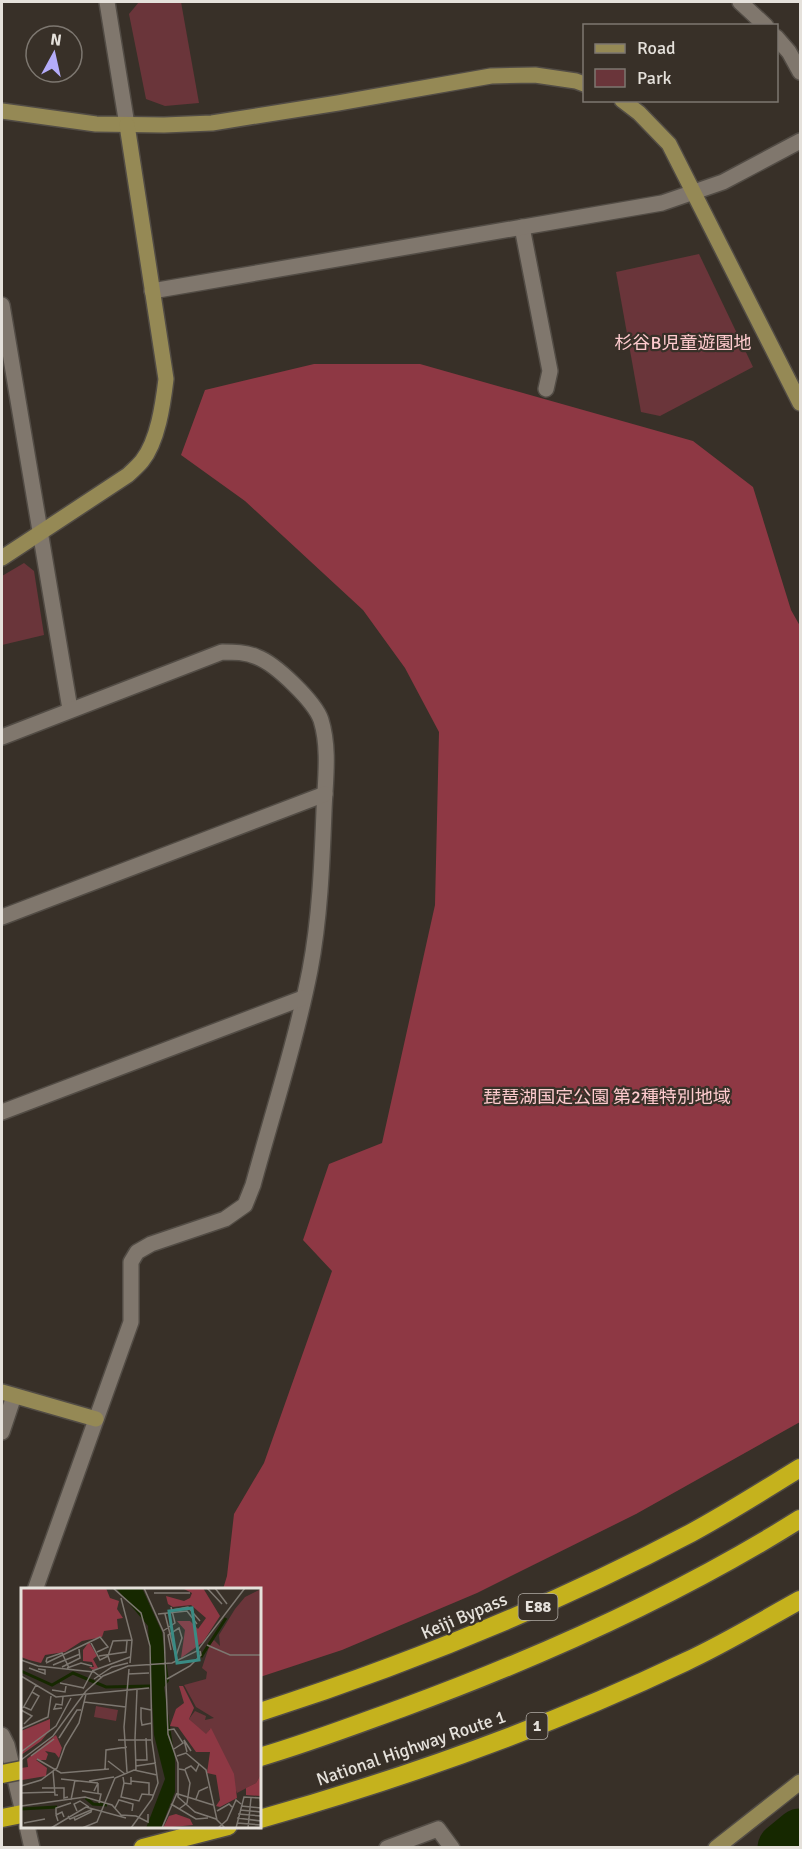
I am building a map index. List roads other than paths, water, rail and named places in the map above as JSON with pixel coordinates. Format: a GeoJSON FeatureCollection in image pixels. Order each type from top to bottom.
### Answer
{"type":"FeatureCollection","features":[{"type":"Feature","properties":{"kind":"highway","name":"Keiji Bypass"},"geometry":{"type":"LineString","coordinates":[[261,1712],[400,1664],[503,1623],[600,1579],[693,1532],[801,1468]]}},
{"type":"Feature","properties":{"kind":"highway","name":"E88"},"geometry":{"type":"LineString","coordinates":[[261,1757],[344,1729],[502,1670],[695,1579],[801,1519]]}},
{"type":"Feature","properties":{"kind":"highway","name":"National Highway Route 1"},"geometry":{"type":"LineString","coordinates":[[261,1819],[412,1772],[509,1738],[686,1662],[801,1600]]}},
{"type":"Feature","properties":{"kind":"highway"},"geometry":{"type":"LineString","coordinates":[[2,1774],[21,1770]]}},
{"type":"Feature","properties":{"kind":"highway"},"geometry":{"type":"LineString","coordinates":[[2,1818],[21,1814]]}},
{"type":"Feature","properties":{"kind":"highway"},"geometry":{"type":"LineString","coordinates":[[143,1848],[224,1828]]}},
{"type":"Feature","properties":{"kind":"street"},"geometry":{"type":"LineString","coordinates":[[2,558],[128,475],[143,460],[155,434],[163,406],[166,379],[107,2]]}},
{"type":"Feature","properties":{"kind":"street"},"geometry":{"type":"LineString","coordinates":[[740,2],[764,24]]}},
{"type":"Feature","properties":{"kind":"street"},"geometry":{"type":"LineString","coordinates":[[778,38],[801,72]]}},
{"type":"Feature","properties":{"kind":"street"},"geometry":{"type":"LineString","coordinates":[[2,111],[96,124],[212,123],[491,76],[535,75],[583,83]]}},
{"type":"Feature","properties":{"kind":"street"},"geometry":{"type":"LineString","coordinates":[[625,102],[639,113],[669,144],[801,404]]}},
{"type":"Feature","properties":{"kind":"street"},"geometry":{"type":"LineString","coordinates":[[152,291],[662,203],[723,182],[801,141]]}},
{"type":"Feature","properties":{"kind":"street"},"geometry":{"type":"LineString","coordinates":[[522,227],[550,371],[546,389]]}},
{"type":"Feature","properties":{"kind":"street"},"geometry":{"type":"LineString","coordinates":[[2,304],[70,709]]}},
{"type":"Feature","properties":{"kind":"street"},"geometry":{"type":"LineString","coordinates":[[2,737],[222,652],[240,652],[259,657],[275,667],[313,705],[320,719],[326,760],[317,910],[310,969],[253,1185],[245,1205],[225,1219],[151,1244],[137,1252],[131,1262],[131,1322],[36,1588]]}},
{"type":"Feature","properties":{"kind":"street"},"geometry":{"type":"LineString","coordinates":[[2,917],[325,794]]}},
{"type":"Feature","properties":{"kind":"street"},"geometry":{"type":"LineString","coordinates":[[2,1112],[303,998]]}},
{"type":"Feature","properties":{"kind":"street"},"geometry":{"type":"LineString","coordinates":[[2,1432],[8,1394],[96,1419]]}},
{"type":"Feature","properties":{"kind":"street"},"geometry":{"type":"LineString","coordinates":[[2,1735],[8,1745],[21,1804]]}},
{"type":"Feature","properties":{"kind":"street"},"geometry":{"type":"LineString","coordinates":[[716,1848],[801,1782]]}},
{"type":"Feature","properties":{"kind":"street"},"geometry":{"type":"LineString","coordinates":[[27,1828],[32,1848]]}},
{"type":"Feature","properties":{"kind":"street"},"geometry":{"type":"LineString","coordinates":[[387,1848],[438,1830],[452,1848]]}},
{"type":"Feature","properties":{"kind":"waterway"},"geometry":{"type":"LineString","coordinates":[[783,1848],[800,1834]]}},
{"type":"Feature","properties":{"kind":"park label","name":"杉谷B児童遊園地"},"geometry":{"type":"Point","coordinates":[683,343]}},
{"type":"Feature","properties":{"kind":"park label","name":"琵琶湖国定公園 第2種特別地域"},"geometry":{"type":"Point","coordinates":[607,1097]}}]}
